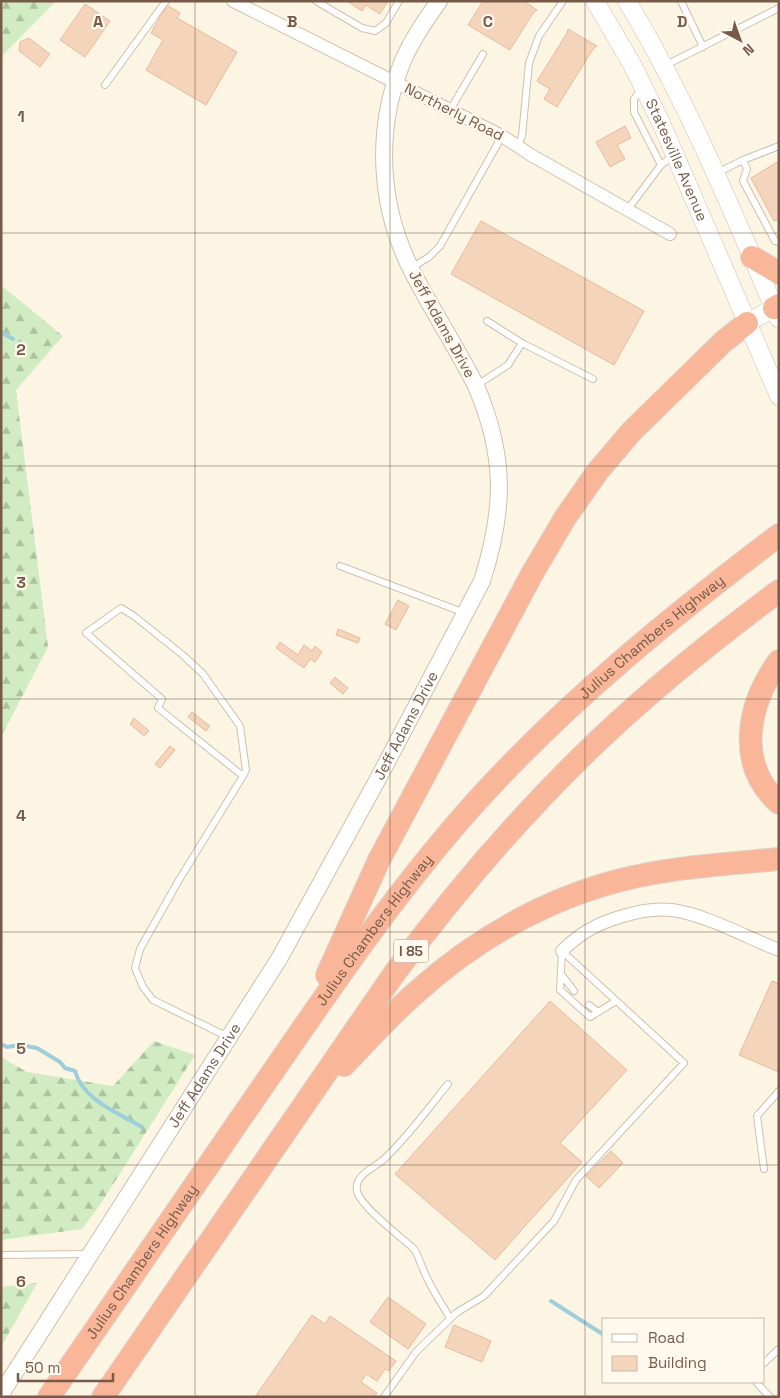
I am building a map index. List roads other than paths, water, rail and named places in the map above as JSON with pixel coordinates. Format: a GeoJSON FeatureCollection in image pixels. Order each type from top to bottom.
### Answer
{"type":"FeatureCollection","features":[{"type":"Feature","properties":{"kind":"highway"},"geometry":{"type":"LineString","coordinates":[[752,256],[779,273]]}},
{"type":"Feature","properties":{"kind":"highway"},"geometry":{"type":"LineString","coordinates":[[302,1029],[379,860],[532,574],[565,518],[598,471],[632,431],[723,342],[748,323]]}},
{"type":"Feature","properties":{"kind":"highway","name":"Julius Chambers Highway"},"geometry":{"type":"LineString","coordinates":[[49,1397],[358,948],[444,838],[506,769],[572,704],[641,643],[779,535]]}},
{"type":"Feature","properties":{"kind":"highway","name":"I 85"},"geometry":{"type":"LineString","coordinates":[[103,1397],[421,938],[508,832],[569,768],[635,707],[704,648],[779,591]]}},
{"type":"Feature","properties":{"kind":"highway"},"geometry":{"type":"LineString","coordinates":[[779,661],[758,695],[750,740],[760,780],[779,803]]}},
{"type":"Feature","properties":{"kind":"highway"},"geometry":{"type":"LineString","coordinates":[[298,1113],[419,989],[461,956],[524,917],[571,896],[621,880],[674,870],[779,859]]}},
{"type":"Feature","properties":{"kind":"main road","name":"Statesville Avenue"},"geometry":{"type":"LineString","coordinates":[[595,1],[643,86],[668,160],[748,323],[779,396]]}},
{"type":"Feature","properties":{"kind":"main road","name":"Statesville Avenue"},"geometry":{"type":"LineString","coordinates":[[627,1],[664,66],[716,174],[777,311]]}},
{"type":"Feature","properties":{"kind":"main road"},"geometry":{"type":"LineString","coordinates":[[748,323],[777,311]]}},
{"type":"Feature","properties":{"kind":"street","name":"Northerly Road"},"geometry":{"type":"LineString","coordinates":[[233,1],[359,66],[502,136],[670,234]]}},
{"type":"Feature","properties":{"kind":"street","name":"Jeff Adams Drive"},"geometry":{"type":"LineString","coordinates":[[1,1394],[229,1038],[305,914],[466,614],[482,581],[490,558],[499,504],[499,462],[495,443],[484,404],[476,386],[411,268],[394,223],[385,173],[384,148],[386,124],[395,82],[414,41],[439,1]]}},
{"type":"Feature","properties":{"kind":"street"},"geometry":{"type":"LineString","coordinates":[[562,951],[583,932],[608,920],[640,911],[670,910],[700,917],[779,950]]}},
{"type":"Feature","properties":{"kind":"lane"},"geometry":{"type":"LineString","coordinates":[[105,85],[166,1]]}},
{"type":"Feature","properties":{"kind":"lane"},"geometry":{"type":"LineString","coordinates":[[316,1],[362,28],[375,31],[386,23],[399,1]]}},
{"type":"Feature","properties":{"kind":"lane"},"geometry":{"type":"LineString","coordinates":[[518,146],[522,136],[529,63],[539,36],[563,1]]}},
{"type":"Feature","properties":{"kind":"lane"},"geometry":{"type":"LineString","coordinates":[[681,1],[703,47]]}},
{"type":"Feature","properties":{"kind":"lane"},"geometry":{"type":"LineString","coordinates":[[664,66],[779,8]]}},
{"type":"Feature","properties":{"kind":"lane"},"geometry":{"type":"LineString","coordinates":[[450,110],[483,54]]}},
{"type":"Feature","properties":{"kind":"lane"},"geometry":{"type":"LineString","coordinates":[[411,268],[430,257],[440,246],[502,136]]}},
{"type":"Feature","properties":{"kind":"lane"},"geometry":{"type":"LineString","coordinates":[[716,174],[743,160],[779,146]]}},
{"type":"Feature","properties":{"kind":"lane"},"geometry":{"type":"LineString","coordinates":[[628,209],[668,160]]}},
{"type":"Feature","properties":{"kind":"lane"},"geometry":{"type":"LineString","coordinates":[[743,160],[747,169],[743,181],[775,241],[779,242]]}},
{"type":"Feature","properties":{"kind":"lane"},"geometry":{"type":"LineString","coordinates":[[487,321],[522,343],[593,379]]}},
{"type":"Feature","properties":{"kind":"lane"},"geometry":{"type":"LineString","coordinates":[[476,386],[508,365],[522,343]]}},
{"type":"Feature","properties":{"kind":"lane"},"geometry":{"type":"LineString","coordinates":[[340,566],[466,614]]}},
{"type":"Feature","properties":{"kind":"lane"},"geometry":{"type":"LineString","coordinates":[[229,1038],[153,1000],[143,987],[135,968],[140,949],[179,880],[246,770],[240,726],[204,674],[134,616],[121,608],[86,633],[162,699],[158,708],[242,776]]}},
{"type":"Feature","properties":{"kind":"lane"},"geometry":{"type":"LineString","coordinates":[[562,951],[560,990],[590,1017],[616,1001]]}},
{"type":"Feature","properties":{"kind":"lane"},"geometry":{"type":"LineString","coordinates":[[384,1397],[416,1352],[456,1313],[484,1296],[554,1221],[576,1180],[684,1063],[562,951]]}},
{"type":"Feature","properties":{"kind":"lane"},"geometry":{"type":"LineString","coordinates":[[561,974],[574,991]]}},
{"type":"Feature","properties":{"kind":"lane"},"geometry":{"type":"LineString","coordinates":[[589,1005],[598,1012]]}},
{"type":"Feature","properties":{"kind":"lane"},"geometry":{"type":"LineString","coordinates":[[448,1084],[395,1148],[381,1162],[364,1174],[358,1184],[357,1191],[368,1206],[413,1248],[419,1256],[422,1268],[432,1288],[450,1318]]}},
{"type":"Feature","properties":{"kind":"lane"},"geometry":{"type":"LineString","coordinates":[[764,1169],[758,1116],[779,1091]]}},
{"type":"Feature","properties":{"kind":"lane"},"geometry":{"type":"LineString","coordinates":[[1,1255],[91,1254]]}},
{"type":"Feature","properties":{"kind":"lane"},"geometry":{"type":"LineString","coordinates":[[765,1362],[779,1349]]}},
{"type":"Feature","properties":{"kind":"lane"},"geometry":{"type":"LineString","coordinates":[[757,1383],[770,1397]]}},
{"type":"Feature","properties":{"kind":"waterway"},"geometry":{"type":"LineString","coordinates":[[1,332],[13,339]]}},
{"type":"Feature","properties":{"kind":"waterway"},"geometry":{"type":"LineString","coordinates":[[1,1044],[7,1047],[20,1045],[37,1048],[60,1062],[65,1068],[75,1071],[79,1081],[93,1098],[112,1111],[142,1127]]}},
{"type":"Feature","properties":{"kind":"waterway"},"geometry":{"type":"LineString","coordinates":[[551,1301],[602,1334]]}}]}
